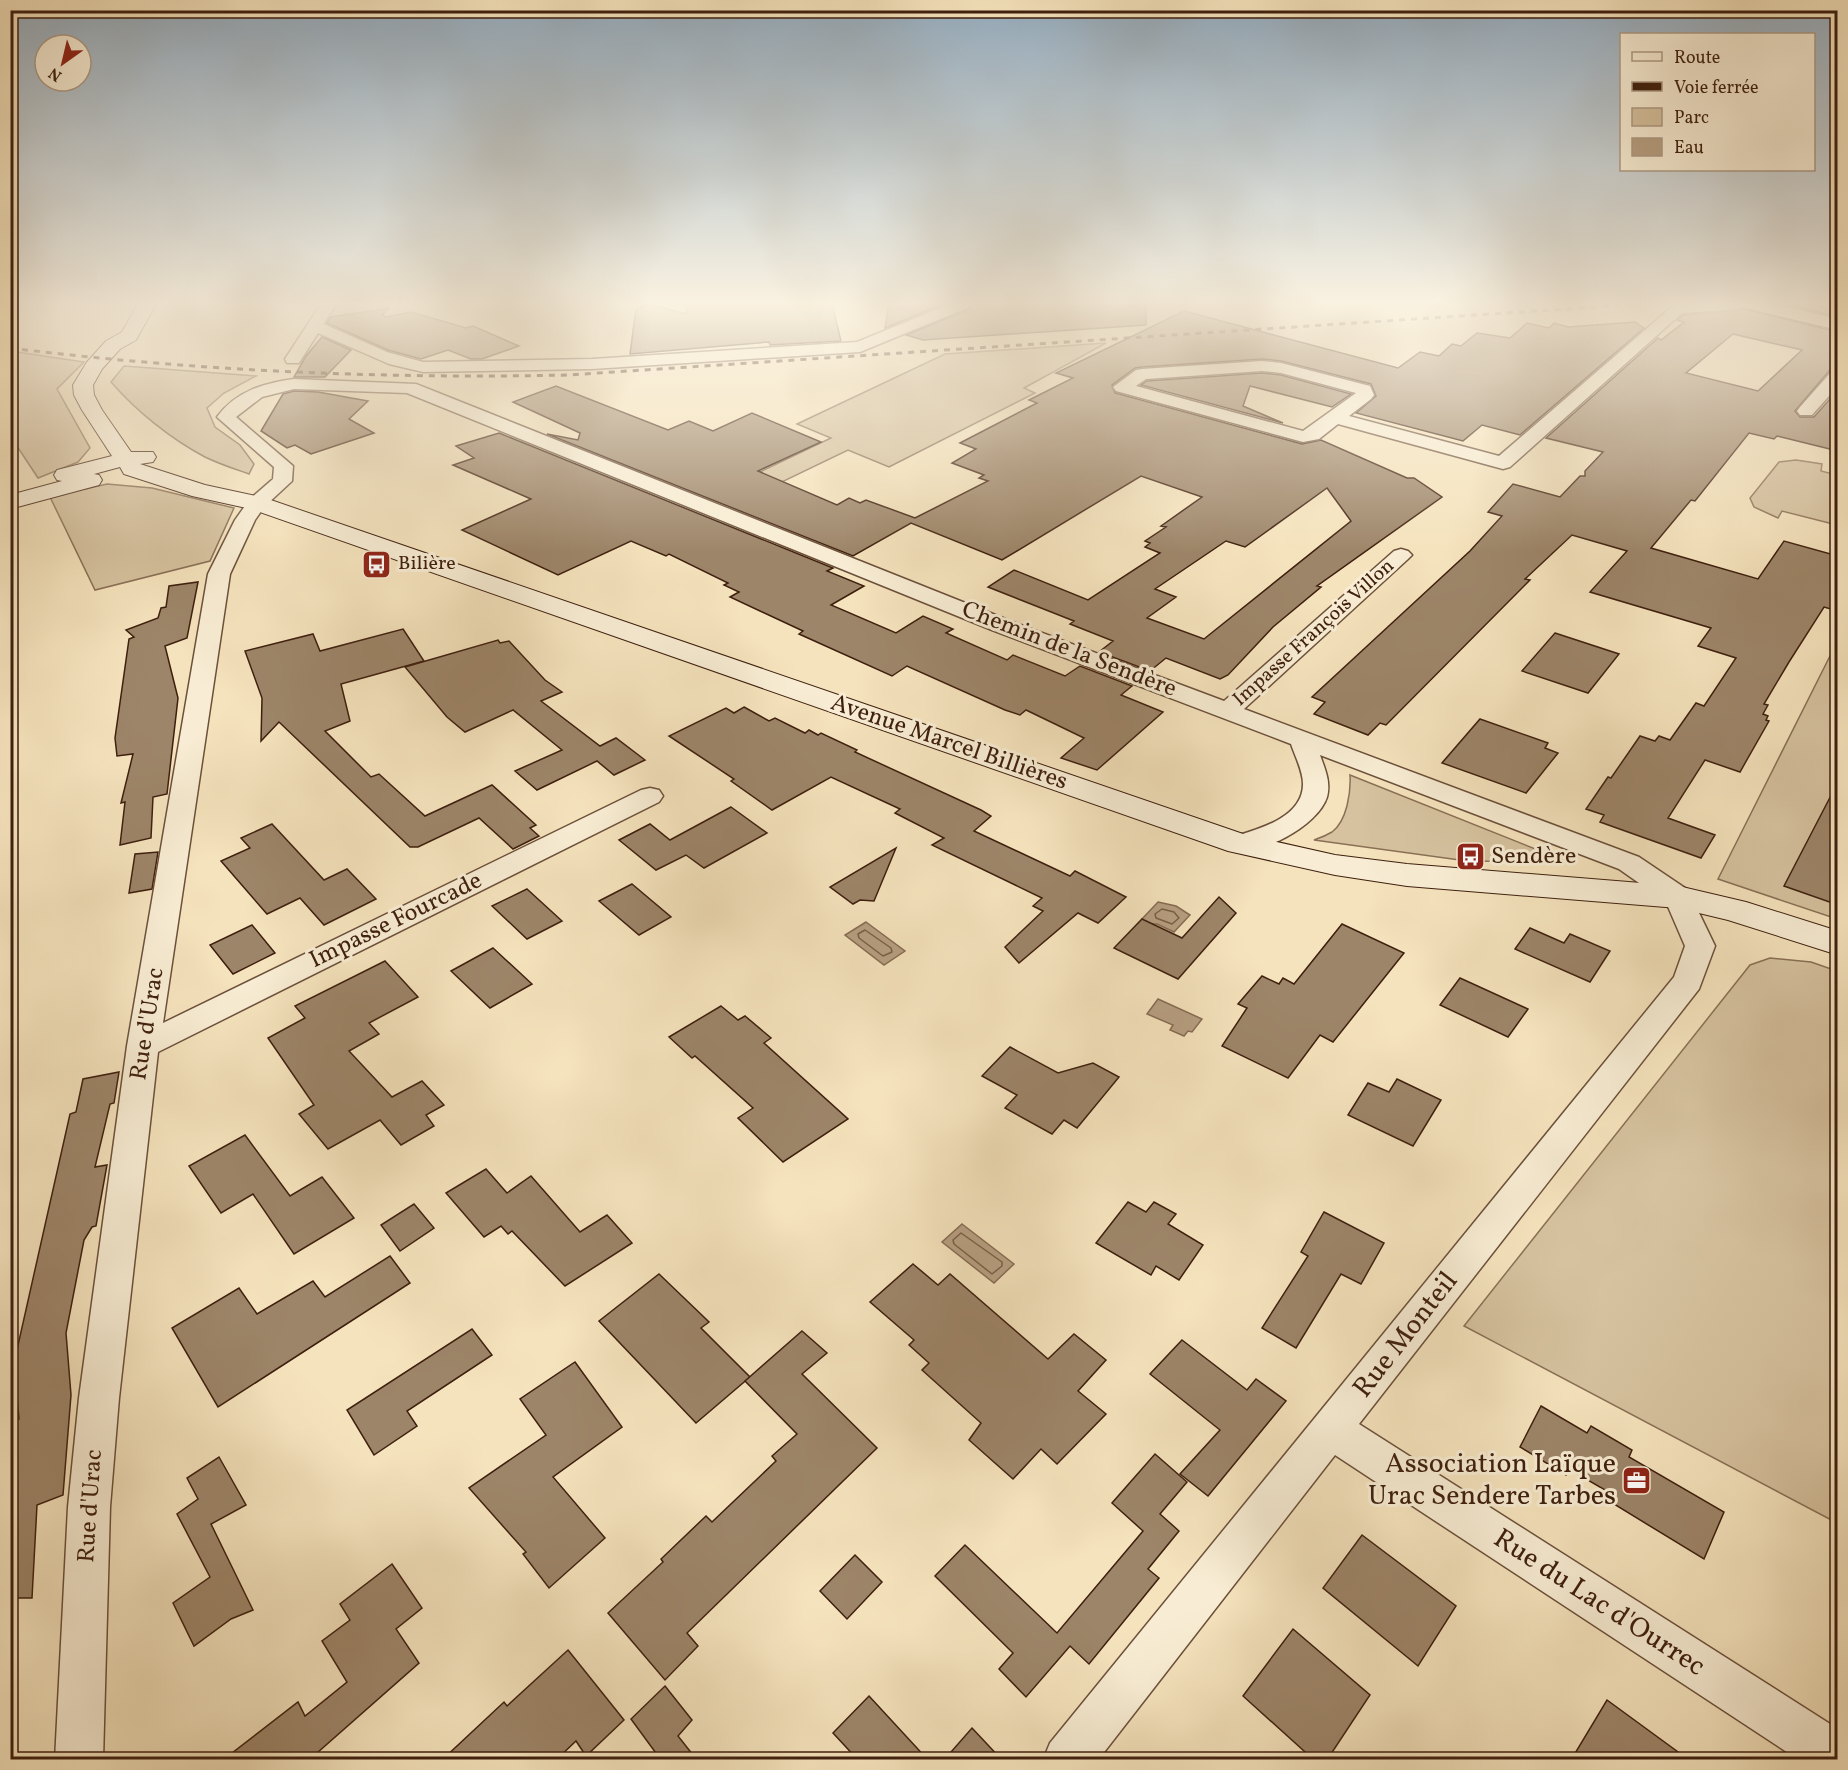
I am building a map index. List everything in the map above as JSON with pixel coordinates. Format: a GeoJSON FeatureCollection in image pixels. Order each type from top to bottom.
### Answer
{"type":"FeatureCollection","features":[{"type":"Feature","properties":{"kind":"street"},"geometry":{"type":"LineString","coordinates":[[101,387],[101,405],[135,461]]}},
{"type":"Feature","properties":{"kind":"street","name":"Rue d'Urac"},"geometry":{"type":"LineString","coordinates":[[79,1760],[89,1507],[98,1409],[143,1046],[219,574],[245,520],[249,500],[282,482],[284,466],[226,417],[240,401],[273,387]]}},
{"type":"Feature","properties":{"kind":"street","name":"Chemin de la Sendère"},"geometry":{"type":"LineString","coordinates":[[369,387],[410,388],[1000,625],[1629,863],[1678,897],[1734,910],[1838,943]]}},
{"type":"Feature","properties":{"kind":"street"},"geometry":{"type":"LineString","coordinates":[[1123,387],[1293,435],[1313,435],[1365,395],[1364,390],[1351,387]]}},
{"type":"Feature","properties":{"kind":"street"},"geometry":{"type":"LineString","coordinates":[[1335,418],[1503,463],[1590,387]]}},
{"type":"Feature","properties":{"kind":"street"},"geometry":{"type":"LineString","coordinates":[[1806,411],[1828,387]]}},
{"type":"Feature","properties":{"kind":"street"},"geometry":{"type":"LineString","coordinates":[[65,475],[101,452],[102,446],[88,420],[101,405]]}},
{"type":"Feature","properties":{"kind":"street"},"geometry":{"type":"LineString","coordinates":[[135,461],[136,438]]}},
{"type":"Feature","properties":{"kind":"street"},"geometry":{"type":"LineString","coordinates":[[10,490],[65,475],[135,461]]}},
{"type":"Feature","properties":{"kind":"street"},"geometry":{"type":"LineString","coordinates":[[10,502],[135,461]]}},
{"type":"Feature","properties":{"kind":"street","name":"Avenue Marcel Billières"},"geometry":{"type":"LineString","coordinates":[[135,461],[200,491],[249,500],[1239,844],[1335,865],[1407,875],[1678,897]]}},
{"type":"Feature","properties":{"kind":"street","name":"Impasse François Villon"},"geometry":{"type":"LineString","coordinates":[[1227,711],[1401,555]]}},
{"type":"Feature","properties":{"kind":"street"},"geometry":{"type":"LineString","coordinates":[[1239,844],[1277,832],[1307,811],[1316,785],[1302,740]]}},
{"type":"Feature","properties":{"kind":"street","name":"Impasse Fourcade"},"geometry":{"type":"LineString","coordinates":[[143,1046],[650,796]]}},
{"type":"Feature","properties":{"kind":"street","name":"Rue Monteil"},"geometry":{"type":"LineString","coordinates":[[1067,1760],[1688,981],[1700,946],[1678,897]]}},
{"type":"Feature","properties":{"kind":"street","name":"Rue du Lac d'Ourrec"},"geometry":{"type":"LineString","coordinates":[[1331,1429],[1832,1756]]}},
{"type":"Feature","properties":{"kind":"green space"},"geometry":{"type":"Polygon","coordinates":[[[10,387],[59,387],[57,389],[90,448],[78,462],[38,478],[11,437],[10,387]]]}},
{"type":"Feature","properties":{"kind":"green space"},"geometry":{"type":"Polygon","coordinates":[[[115,387],[236,387],[224,393],[207,408],[215,427],[240,445],[254,464],[249,474],[192,450],[143,414],[115,387]]]}},
{"type":"Feature","properties":{"kind":"green space"},"geometry":{"type":"Polygon","coordinates":[[[876,387],[1027,387],[1024,388],[1035,393],[889,467],[848,450],[736,504],[714,494],[831,438],[797,424],[876,387]]]}},
{"type":"Feature","properties":{"kind":"green space"},"geometry":{"type":"Polygon","coordinates":[[[1796,460],[1822,464],[1821,471],[1837,475],[1837,525],[1782,511],[1778,518],[1754,507],[1750,498],[1779,462],[1796,460]]]}},
{"type":"Feature","properties":{"kind":"green space"},"geometry":{"type":"Polygon","coordinates":[[[107,484],[152,488],[234,508],[210,561],[95,590],[50,497],[107,484]]]}},
{"type":"Feature","properties":{"kind":"green space"},"geometry":{"type":"Polygon","coordinates":[[[1837,642],[1837,919],[1718,879],[1837,642]]]}},
{"type":"Feature","properties":{"kind":"green space"},"geometry":{"type":"Polygon","coordinates":[[[1350,775],[1568,862],[1467,861],[1314,840],[1332,832],[1345,814],[1349,798],[1350,775]]]}},
{"type":"Feature","properties":{"kind":"green space"},"geometry":{"type":"Polygon","coordinates":[[[1770,958],[1811,962],[1837,971],[1837,1523],[1464,1326],[1750,965],[1770,958]]]}},
{"type":"Feature","properties":{"kind":"water"},"geometry":{"type":"Polygon","coordinates":[[[1158,902],[1176,906],[1190,915],[1174,932],[1157,924],[1140,924],[1158,902]]]}},
{"type":"Feature","properties":{"kind":"water"},"geometry":{"type":"Polygon","coordinates":[[[866,922],[905,951],[884,965],[845,935],[866,922]]]}},
{"type":"Feature","properties":{"kind":"water"},"geometry":{"type":"Polygon","coordinates":[[[1158,999],[1202,1019],[1192,1032],[1188,1031],[1184,1036],[1170,1030],[1173,1025],[1147,1014],[1158,999]]]}},
{"type":"Feature","properties":{"kind":"water"},"geometry":{"type":"Polygon","coordinates":[[[962,1224],[1014,1264],[994,1283],[942,1242],[962,1224]]]}},
{"type":"Feature","properties":{"kind":"building"},"geometry":{"type":"Polygon","coordinates":[[[558,387],[668,430],[689,421],[713,431],[752,413],[821,442],[758,471],[837,505],[849,498],[860,503],[866,500],[915,518],[988,481],[979,478],[984,475],[952,463],[976,449],[960,443],[1037,403],[1029,400],[1056,387],[1113,387],[1115,393],[1302,444],[1321,440],[1407,478],[1414,478],[1442,497],[1317,586],[1321,587],[1273,627],[1228,675],[1220,679],[1166,658],[1150,671],[1099,652],[1113,641],[1070,624],[1074,621],[988,587],[1014,570],[1088,600],[1160,553],[1145,547],[1150,543],[1145,541],[1166,527],[1161,526],[1202,497],[1141,476],[1002,560],[911,523],[853,556],[547,434],[578,440],[580,433],[513,402],[558,387]],[[1327,488],[1245,547],[1226,541],[1155,589],[1176,597],[1147,618],[1204,639],[1351,521],[1327,488]]]}},
{"type":"Feature","properties":{"kind":"building"},"geometry":{"type":"Polygon","coordinates":[[[1147,387],[1250,387],[1243,406],[1283,423],[1147,387]]]}},
{"type":"Feature","properties":{"kind":"building"},"geometry":{"type":"Polygon","coordinates":[[[1252,387],[1324,387],[1351,394],[1332,407],[1252,387]]]}},
{"type":"Feature","properties":{"kind":"building"},"geometry":{"type":"Polygon","coordinates":[[[1372,387],[1576,387],[1520,435],[1482,425],[1463,441],[1356,413],[1376,396],[1372,387]]]}},
{"type":"Feature","properties":{"kind":"building"},"geometry":{"type":"Polygon","coordinates":[[[1604,387],[1740,387],[1758,391],[1763,387],[1816,387],[1795,411],[1800,417],[1814,417],[1838,390],[1838,451],[1777,436],[1774,439],[1749,433],[1695,501],[1691,500],[1651,548],[1758,579],[1784,541],[1838,556],[1838,611],[1824,607],[1789,662],[1764,704],[1768,705],[1763,714],[1768,716],[1766,720],[1769,721],[1740,772],[1705,760],[1668,818],[1715,835],[1701,858],[1600,822],[1604,815],[1586,809],[1640,736],[1655,741],[1659,736],[1670,740],[1696,703],[1704,706],[1736,658],[1698,646],[1711,628],[1590,592],[1627,551],[1572,535],[1525,579],[1530,580],[1386,725],[1380,723],[1368,735],[1314,714],[1325,702],[1312,697],[1470,551],[1502,516],[1488,512],[1513,484],[1560,497],[1580,476],[1585,476],[1585,471],[1603,452],[1546,438],[1604,387]]]}},
{"type":"Feature","properties":{"kind":"building"},"geometry":{"type":"Polygon","coordinates":[[[294,391],[318,392],[368,401],[349,419],[374,433],[311,454],[295,445],[287,448],[261,431],[283,394],[294,391]]]}},
{"type":"Feature","properties":{"kind":"building"},"geometry":{"type":"Polygon","coordinates":[[[499,433],[833,568],[827,571],[864,586],[831,605],[896,633],[923,616],[953,629],[946,633],[1007,660],[1013,655],[1065,676],[1080,666],[1132,686],[1121,695],[1163,712],[1097,770],[1061,758],[1084,738],[1026,710],[1020,715],[1005,710],[907,666],[892,676],[799,634],[803,631],[730,597],[739,592],[724,585],[728,583],[669,554],[666,556],[631,541],[558,575],[462,530],[531,499],[453,465],[474,458],[456,446],[499,433]]]}},
{"type":"Feature","properties":{"kind":"building"},"geometry":{"type":"Polygon","coordinates":[[[198,582],[187,638],[165,646],[178,698],[167,794],[153,797],[151,838],[120,845],[125,802],[121,803],[133,754],[117,756],[115,738],[129,639],[134,637],[126,630],[158,618],[161,608],[166,607],[169,586],[198,582]]]}},
{"type":"Feature","properties":{"kind":"building"},"geometry":{"type":"Polygon","coordinates":[[[403,629],[424,661],[341,684],[350,721],[325,731],[371,777],[379,774],[425,816],[492,785],[536,825],[530,828],[539,836],[513,849],[479,818],[418,847],[410,847],[279,722],[261,741],[262,698],[245,651],[313,634],[320,651],[403,629]]]}},
{"type":"Feature","properties":{"kind":"building"},"geometry":{"type":"Polygon","coordinates":[[[1555,633],[1619,654],[1588,693],[1522,671],[1555,633]]]}},
{"type":"Feature","properties":{"kind":"building"},"geometry":{"type":"Polygon","coordinates":[[[498,640],[500,643],[509,641],[545,680],[562,692],[541,701],[600,746],[616,738],[645,760],[614,775],[597,761],[537,790],[515,771],[562,750],[513,710],[465,732],[447,717],[405,667],[498,640]]]}},
{"type":"Feature","properties":{"kind":"building"},"geometry":{"type":"Polygon","coordinates":[[[744,707],[769,721],[775,718],[805,733],[809,730],[818,735],[821,733],[857,750],[855,752],[981,810],[991,816],[974,831],[1070,876],[1075,871],[1126,897],[1098,923],[1078,913],[1019,963],[1005,947],[1043,911],[1033,906],[1042,898],[932,845],[944,838],[895,813],[900,809],[831,777],[772,810],[731,781],[734,779],[669,736],[726,708],[734,713],[744,707]]]}},
{"type":"Feature","properties":{"kind":"building"},"geometry":{"type":"Polygon","coordinates":[[[1480,719],[1548,743],[1545,748],[1558,753],[1526,793],[1442,763],[1480,719]]]}},
{"type":"Feature","properties":{"kind":"building"},"geometry":{"type":"Polygon","coordinates":[[[1838,782],[1838,905],[1784,886],[1838,782]]]}},
{"type":"Feature","properties":{"kind":"building"},"geometry":{"type":"Polygon","coordinates":[[[731,807],[767,833],[704,868],[686,855],[656,870],[619,840],[650,824],[670,840],[731,807]]]}},
{"type":"Feature","properties":{"kind":"building"},"geometry":{"type":"Polygon","coordinates":[[[272,824],[324,880],[347,869],[376,899],[324,925],[300,898],[267,914],[221,861],[250,848],[241,838],[272,824]]]}},
{"type":"Feature","properties":{"kind":"building"},"geometry":{"type":"Polygon","coordinates":[[[896,848],[874,901],[860,900],[853,904],[830,887],[896,848]]]}},
{"type":"Feature","properties":{"kind":"building"},"geometry":{"type":"Polygon","coordinates":[[[158,852],[152,889],[129,893],[135,854],[158,852]]]}},
{"type":"Feature","properties":{"kind":"building"},"geometry":{"type":"Polygon","coordinates":[[[632,884],[671,917],[639,935],[599,901],[632,884]]]}},
{"type":"Feature","properties":{"kind":"building"},"geometry":{"type":"Polygon","coordinates":[[[527,889],[562,921],[527,939],[492,906],[527,889]]]}},
{"type":"Feature","properties":{"kind":"building"},"geometry":{"type":"Polygon","coordinates":[[[1219,897],[1236,913],[1178,979],[1114,948],[1142,919],[1182,938],[1219,897]]]}},
{"type":"Feature","properties":{"kind":"building"},"geometry":{"type":"Polygon","coordinates":[[[1342,924],[1404,953],[1333,1042],[1320,1035],[1288,1078],[1222,1046],[1247,1008],[1238,1004],[1262,976],[1279,984],[1283,978],[1294,984],[1342,924]]]}},
{"type":"Feature","properties":{"kind":"building"},"geometry":{"type":"Polygon","coordinates":[[[252,925],[275,953],[233,974],[210,945],[252,925]]]}},
{"type":"Feature","properties":{"kind":"building"},"geometry":{"type":"Polygon","coordinates":[[[1530,928],[1564,943],[1570,934],[1610,951],[1590,982],[1515,949],[1530,928]]]}},
{"type":"Feature","properties":{"kind":"building"},"geometry":{"type":"Polygon","coordinates":[[[493,948],[532,984],[490,1008],[451,971],[493,948]]]}},
{"type":"Feature","properties":{"kind":"building"},"geometry":{"type":"Polygon","coordinates":[[[385,961],[418,997],[369,1023],[379,1034],[349,1051],[392,1097],[422,1081],[444,1105],[426,1115],[434,1126],[401,1145],[380,1120],[328,1149],[299,1114],[314,1105],[268,1038],[305,1018],[295,1006],[385,961]]]}},
{"type":"Feature","properties":{"kind":"building"},"geometry":{"type":"Polygon","coordinates":[[[1460,978],[1528,1009],[1508,1037],[1440,1005],[1460,978]]]}},
{"type":"Feature","properties":{"kind":"building"},"geometry":{"type":"Polygon","coordinates":[[[721,1006],[738,1020],[745,1016],[771,1038],[764,1043],[848,1119],[783,1162],[738,1118],[753,1108],[695,1056],[692,1058],[669,1037],[721,1006]]]}},
{"type":"Feature","properties":{"kind":"building"},"geometry":{"type":"Polygon","coordinates":[[[1010,1047],[1058,1073],[1093,1063],[1119,1077],[1077,1128],[1064,1120],[1052,1134],[1005,1108],[1017,1095],[982,1076],[1010,1047]]]}},
{"type":"Feature","properties":{"kind":"building"},"geometry":{"type":"Polygon","coordinates":[[[119,1072],[114,1103],[110,1104],[95,1167],[107,1165],[96,1226],[92,1227],[84,1240],[66,1333],[71,1395],[63,1495],[37,1505],[32,1598],[10,1598],[10,1422],[19,1419],[14,1363],[70,1114],[76,1112],[83,1079],[119,1072]]]}},
{"type":"Feature","properties":{"kind":"building"},"geometry":{"type":"Polygon","coordinates":[[[1397,1079],[1441,1100],[1413,1146],[1348,1115],[1368,1083],[1389,1092],[1397,1079]]]}},
{"type":"Feature","properties":{"kind":"building"},"geometry":{"type":"Polygon","coordinates":[[[245,1135],[290,1196],[322,1177],[354,1218],[294,1254],[253,1194],[221,1213],[189,1166],[245,1135]]]}},
{"type":"Feature","properties":{"kind":"building"},"geometry":{"type":"Polygon","coordinates":[[[486,1169],[507,1193],[531,1176],[580,1232],[607,1215],[632,1243],[565,1286],[512,1231],[508,1234],[501,1226],[484,1237],[446,1193],[486,1169]]]}},
{"type":"Feature","properties":{"kind":"building"},"geometry":{"type":"Polygon","coordinates":[[[1128,1202],[1146,1212],[1154,1202],[1176,1214],[1168,1224],[1203,1245],[1179,1280],[1156,1266],[1151,1275],[1096,1243],[1128,1202]]]}},
{"type":"Feature","properties":{"kind":"building"},"geometry":{"type":"Polygon","coordinates":[[[414,1204],[434,1228],[400,1251],[381,1225],[414,1204]]]}},
{"type":"Feature","properties":{"kind":"building"},"geometry":{"type":"Polygon","coordinates":[[[1324,1212],[1384,1243],[1361,1284],[1341,1274],[1296,1348],[1262,1328],[1308,1256],[1301,1252],[1324,1212]]]}},
{"type":"Feature","properties":{"kind":"building"},"geometry":{"type":"Polygon","coordinates":[[[390,1256],[410,1283],[218,1407],[172,1328],[239,1288],[257,1314],[313,1281],[325,1297],[390,1256]]]}},
{"type":"Feature","properties":{"kind":"building"},"geometry":{"type":"Polygon","coordinates":[[[913,1264],[938,1285],[950,1274],[1048,1359],[1074,1334],[1106,1360],[1078,1391],[1106,1414],[1057,1464],[1041,1449],[1013,1479],[969,1440],[981,1423],[922,1370],[929,1363],[909,1345],[914,1340],[870,1302],[913,1264]]]}},
{"type":"Feature","properties":{"kind":"building"},"geometry":{"type":"Polygon","coordinates":[[[659,1274],[709,1322],[701,1328],[750,1377],[696,1423],[599,1321],[659,1274]]]}},
{"type":"Feature","properties":{"kind":"building"},"geometry":{"type":"Polygon","coordinates":[[[472,1329],[492,1355],[407,1411],[417,1426],[374,1455],[347,1410],[472,1329]]]}},
{"type":"Feature","properties":{"kind":"building"},"geometry":{"type":"Polygon","coordinates":[[[802,1331],[827,1353],[802,1374],[877,1448],[687,1633],[698,1646],[665,1680],[608,1613],[663,1562],[661,1559],[706,1516],[712,1522],[776,1461],[772,1456],[797,1434],[745,1381],[802,1331]]]}},
{"type":"Feature","properties":{"kind":"building"},"geometry":{"type":"Polygon","coordinates":[[[1182,1340],[1247,1390],[1256,1379],[1286,1401],[1208,1496],[1180,1474],[1220,1430],[1150,1374],[1182,1340]]]}},
{"type":"Feature","properties":{"kind":"building"},"geometry":{"type":"Polygon","coordinates":[[[575,1362],[622,1427],[553,1477],[605,1538],[549,1588],[523,1554],[526,1552],[469,1488],[546,1435],[520,1399],[575,1362]]]}},
{"type":"Feature","properties":{"kind":"building"},"geometry":{"type":"Polygon","coordinates":[[[1541,1406],[1587,1433],[1591,1426],[1632,1450],[1629,1457],[1724,1512],[1704,1559],[1609,1501],[1612,1494],[1569,1469],[1566,1475],[1520,1447],[1541,1406]]]}},
{"type":"Feature","properties":{"kind":"building"},"geometry":{"type":"Polygon","coordinates":[[[1155,1454],[1187,1482],[1160,1514],[1179,1531],[1148,1569],[1159,1578],[1089,1664],[1070,1646],[1026,1697],[999,1669],[1013,1653],[935,1576],[965,1545],[1057,1633],[1143,1531],[1112,1503],[1155,1454]]]}},
{"type":"Feature","properties":{"kind":"building"},"geometry":{"type":"Polygon","coordinates":[[[219,1457],[246,1505],[211,1524],[253,1610],[231,1619],[194,1646],[173,1603],[210,1577],[177,1514],[198,1499],[187,1478],[219,1457]]]}},
{"type":"Feature","properties":{"kind":"building"},"geometry":{"type":"Polygon","coordinates":[[[1362,1535],[1456,1606],[1418,1666],[1323,1588],[1362,1535]]]}},
{"type":"Feature","properties":{"kind":"building"},"geometry":{"type":"Polygon","coordinates":[[[855,1555],[882,1582],[847,1619],[820,1591],[855,1555]]]}},
{"type":"Feature","properties":{"kind":"building"},"geometry":{"type":"Polygon","coordinates":[[[392,1564],[422,1608],[396,1629],[419,1663],[309,1760],[223,1760],[298,1702],[305,1716],[347,1682],[322,1641],[350,1620],[340,1604],[392,1564]]]}},
{"type":"Feature","properties":{"kind":"building"},"geometry":{"type":"Polygon","coordinates":[[[1293,1629],[1370,1695],[1327,1760],[1314,1760],[1243,1696],[1293,1629]]]}},
{"type":"Feature","properties":{"kind":"building"},"geometry":{"type":"Polygon","coordinates":[[[568,1650],[624,1720],[586,1756],[576,1741],[556,1760],[442,1760],[504,1702],[507,1706],[568,1650]]]}},
{"type":"Feature","properties":{"kind":"building"},"geometry":{"type":"Polygon","coordinates":[[[665,1686],[692,1720],[678,1736],[697,1760],[661,1760],[631,1719],[665,1686]]]}},
{"type":"Feature","properties":{"kind":"building"},"geometry":{"type":"Polygon","coordinates":[[[869,1696],[928,1760],[858,1760],[833,1733],[869,1696]]]}},
{"type":"Feature","properties":{"kind":"building"},"geometry":{"type":"Polygon","coordinates":[[[1607,1700],[1689,1760],[1571,1760],[1607,1700]]]}},
{"type":"Feature","properties":{"kind":"building"},"geometry":{"type":"Polygon","coordinates":[[[972,1728],[1002,1760],[944,1760],[972,1728]]]}},
{"type":"Feature","properties":{"kind":"place","name":"Bilière"},"geometry":{"type":"Point","coordinates":[377,564]}},
{"type":"Feature","properties":{"kind":"place","name":"Sendère"},"geometry":{"type":"Point","coordinates":[1470,857]}},
{"type":"Feature","properties":{"kind":"place","name":"Association Laïque Urac Sendere Tarbes"},"geometry":{"type":"Point","coordinates":[1637,1480]}}]}
